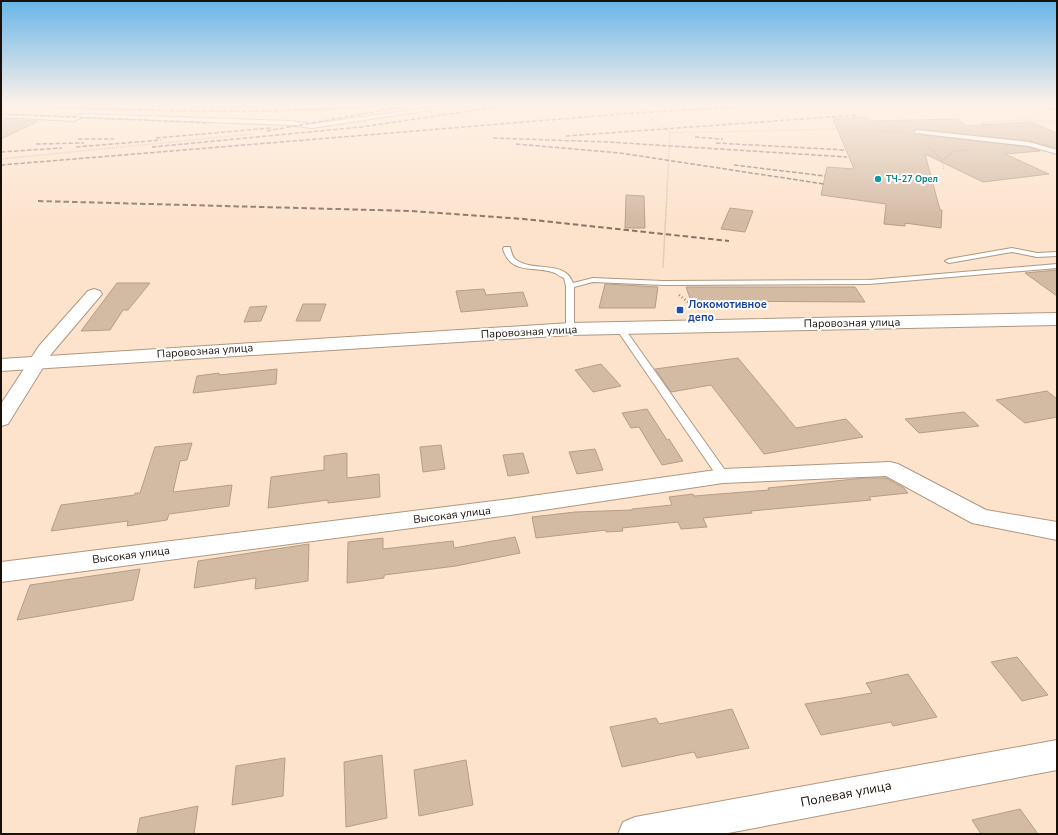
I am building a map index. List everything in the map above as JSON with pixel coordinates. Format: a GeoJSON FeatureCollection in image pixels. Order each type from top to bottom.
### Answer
{"type":"FeatureCollection","features":[{"type":"Feature","properties":{"kind":"main road","name":"Паровозная улица"},"geometry":{"type":"LineString","coordinates":[[1,365],[570,329],[1057,319]]}},
{"type":"Feature","properties":{"kind":"street"},"geometry":{"type":"LineString","coordinates":[[1,420],[45,350],[94,294]]}},
{"type":"Feature","properties":{"kind":"street","name":"Высокая улица"},"geometry":{"type":"LineString","coordinates":[[1,572],[510,507],[723,476],[890,469],[980,517],[1057,531]]}},
{"type":"Feature","properties":{"kind":"street","name":"Полевая улица"},"geometry":{"type":"LineString","coordinates":[[635,834],[1057,754]]}},
{"type":"Feature","properties":{"kind":"lane"},"geometry":{"type":"LineString","coordinates":[[1029,144],[1041,146],[1057,152]]}},
{"type":"Feature","properties":{"kind":"lane"},"geometry":{"type":"LineString","coordinates":[[507,250],[508,255],[513,262],[524,266],[556,271],[567,277],[570,286],[570,329]]}},
{"type":"Feature","properties":{"kind":"lane"},"geometry":{"type":"LineString","coordinates":[[949,261],[1012,250],[1037,255],[1057,254]]}},
{"type":"Feature","properties":{"kind":"lane"},"geometry":{"type":"LineString","coordinates":[[570,286],[592,280],[663,283],[869,282],[1057,266]]}},
{"type":"Feature","properties":{"kind":"lane"},"geometry":{"type":"LineString","coordinates":[[619,327],[723,476]]}},
{"type":"Feature","properties":{"kind":"path"},"geometry":{"type":"LineString","coordinates":[[1,158],[148,144]]}},
{"type":"Feature","properties":{"kind":"path"},"geometry":{"type":"LineString","coordinates":[[663,268],[669,144]]}},
{"type":"Feature","properties":{"kind":"path"},"geometry":{"type":"LineString","coordinates":[[927,144],[942,161],[944,170]]}},
{"type":"Feature","properties":{"kind":"building","name":"ТЧ-27 Орел"},"geometry":{"type":"Polygon","coordinates":[[[843,144],[1002,144],[1029,147],[1040,151],[1005,154],[1049,174],[983,182],[925,154],[940,210],[942,210],[941,228],[905,223],[905,226],[884,224],[886,204],[821,195],[827,167],[854,169],[843,144]]]}},
{"type":"Feature","properties":{"kind":"building","name":"ТЧ-27 Орел"},"geometry":{"type":"Polygon","coordinates":[[[1041,144],[1057,144],[1057,148],[1041,144]]]}},
{"type":"Feature","properties":{"kind":"building"},"geometry":{"type":"Polygon","coordinates":[[[626,195],[644,196],[645,228],[625,228],[626,195]]]}},
{"type":"Feature","properties":{"kind":"building"},"geometry":{"type":"Polygon","coordinates":[[[730,208],[753,211],[745,232],[721,229],[730,208]]]}},
{"type":"Feature","properties":{"kind":"building"},"geometry":{"type":"Polygon","coordinates":[[[1057,270],[1057,296],[1025,273],[1057,270]]]}},
{"type":"Feature","properties":{"kind":"building"},"geometry":{"type":"Polygon","coordinates":[[[117,283],[150,283],[128,310],[123,310],[110,330],[81,331],[117,283]]]}},
{"type":"Feature","properties":{"kind":"building"},"geometry":{"type":"Polygon","coordinates":[[[605,284],[658,287],[655,308],[599,308],[605,284]]]}},
{"type":"Feature","properties":{"kind":"building"},"geometry":{"type":"Polygon","coordinates":[[[686,287],[855,287],[865,302],[691,301],[686,287]]]}},
{"type":"Feature","properties":{"kind":"building"},"geometry":{"type":"Polygon","coordinates":[[[484,289],[486,295],[523,292],[528,306],[461,312],[456,291],[484,289]]]}},
{"type":"Feature","properties":{"kind":"building"},"geometry":{"type":"Polygon","coordinates":[[[303,304],[326,304],[320,321],[296,321],[303,304]]]}},
{"type":"Feature","properties":{"kind":"building"},"geometry":{"type":"Polygon","coordinates":[[[267,306],[261,321],[244,322],[250,307],[267,306]]]}},
{"type":"Feature","properties":{"kind":"building"},"geometry":{"type":"Polygon","coordinates":[[[738,358],[796,428],[846,419],[863,437],[764,454],[711,385],[671,392],[655,369],[738,358]]]}},
{"type":"Feature","properties":{"kind":"building"},"geometry":{"type":"Polygon","coordinates":[[[601,364],[621,386],[593,392],[575,370],[601,364]]]}},
{"type":"Feature","properties":{"kind":"building"},"geometry":{"type":"Polygon","coordinates":[[[277,369],[276,384],[193,393],[197,376],[277,369]]]}},
{"type":"Feature","properties":{"kind":"building"},"geometry":{"type":"Polygon","coordinates":[[[1047,391],[1057,399],[1057,417],[1025,423],[996,400],[1047,391]]]}},
{"type":"Feature","properties":{"kind":"building"},"geometry":{"type":"Polygon","coordinates":[[[647,409],[667,440],[669,439],[683,461],[662,465],[639,427],[631,428],[622,413],[647,409]]]}},
{"type":"Feature","properties":{"kind":"building"},"geometry":{"type":"Polygon","coordinates":[[[964,412],[979,426],[919,433],[905,419],[964,412]]]}},
{"type":"Feature","properties":{"kind":"building"},"geometry":{"type":"Polygon","coordinates":[[[192,443],[187,460],[180,461],[173,492],[232,485],[229,506],[169,514],[167,520],[127,526],[128,521],[51,531],[61,505],[135,495],[135,493],[140,493],[155,447],[192,443]]]}},
{"type":"Feature","properties":{"kind":"building"},"geometry":{"type":"Polygon","coordinates":[[[441,445],[445,469],[423,472],[420,447],[441,445]]]}},
{"type":"Feature","properties":{"kind":"building"},"geometry":{"type":"Polygon","coordinates":[[[595,449],[603,470],[577,474],[569,452],[595,449]]]}},
{"type":"Feature","properties":{"kind":"building"},"geometry":{"type":"Polygon","coordinates":[[[347,453],[347,478],[379,474],[380,497],[328,503],[328,500],[268,508],[271,477],[324,470],[324,456],[347,453]]]}},
{"type":"Feature","properties":{"kind":"building"},"geometry":{"type":"Polygon","coordinates":[[[523,453],[529,473],[508,476],[503,455],[523,453]]]}},
{"type":"Feature","properties":{"kind":"building"},"geometry":{"type":"Polygon","coordinates":[[[864,478],[886,478],[904,488],[908,493],[869,497],[871,500],[751,511],[752,513],[703,518],[707,527],[681,529],[678,522],[622,528],[623,531],[606,532],[606,530],[536,538],[532,517],[575,512],[632,510],[672,505],[669,497],[693,494],[694,496],[769,490],[768,488],[864,478]]]}},
{"type":"Feature","properties":{"kind":"building"},"geometry":{"type":"Polygon","coordinates":[[[515,537],[520,553],[456,566],[384,575],[384,578],[347,583],[348,542],[383,538],[383,549],[453,541],[454,548],[515,537]]]}},
{"type":"Feature","properties":{"kind":"building"},"geometry":{"type":"Polygon","coordinates":[[[309,544],[308,581],[255,589],[256,578],[194,588],[198,561],[309,544]]]}},
{"type":"Feature","properties":{"kind":"building"},"geometry":{"type":"Polygon","coordinates":[[[140,569],[133,600],[17,620],[30,585],[140,569]]]}},
{"type":"Feature","properties":{"kind":"building"},"geometry":{"type":"Polygon","coordinates":[[[1017,657],[1048,695],[1022,701],[991,662],[1017,657]]]}},
{"type":"Feature","properties":{"kind":"building"},"geometry":{"type":"Polygon","coordinates":[[[908,674],[937,717],[893,726],[891,722],[821,735],[805,704],[872,693],[866,683],[908,674]]]}},
{"type":"Feature","properties":{"kind":"building"},"geometry":{"type":"Polygon","coordinates":[[[732,709],[749,748],[697,758],[694,752],[622,767],[610,727],[656,718],[659,724],[732,709]]]}},
{"type":"Feature","properties":{"kind":"building"},"geometry":{"type":"Polygon","coordinates":[[[382,755],[387,818],[346,827],[344,762],[382,755]]]}},
{"type":"Feature","properties":{"kind":"building"},"geometry":{"type":"Polygon","coordinates":[[[285,758],[283,796],[232,805],[236,766],[285,758]]]}},
{"type":"Feature","properties":{"kind":"building"},"geometry":{"type":"Polygon","coordinates":[[[466,760],[473,805],[419,816],[414,770],[466,760]]]}},
{"type":"Feature","properties":{"kind":"building"},"geometry":{"type":"Polygon","coordinates":[[[198,806],[194,834],[137,834],[140,818],[198,806]]]}},
{"type":"Feature","properties":{"kind":"building"},"geometry":{"type":"Polygon","coordinates":[[[1020,809],[1038,834],[981,834],[972,820],[1020,809]]]}},
{"type":"Feature","properties":{"kind":"railway"},"geometry":{"type":"LineString","coordinates":[[76,147],[113,144]]}},
{"type":"Feature","properties":{"kind":"railway"},"geometry":{"type":"LineString","coordinates":[[152,147],[184,144]]}},
{"type":"Feature","properties":{"kind":"railway"},"geometry":{"type":"LineString","coordinates":[[1,165],[257,144]]}},
{"type":"Feature","properties":{"kind":"railway"},"geometry":{"type":"LineString","coordinates":[[516,144],[620,153],[824,184]]}},
{"type":"Feature","properties":{"kind":"railway"},"geometry":{"type":"LineString","coordinates":[[639,144],[847,157]]}},
{"type":"Feature","properties":{"kind":"railway"},"geometry":{"type":"LineString","coordinates":[[734,144],[846,150]]}},
{"type":"Feature","properties":{"kind":"railway"},"geometry":{"type":"LineString","coordinates":[[1,152],[62,148]]}},
{"type":"Feature","properties":{"kind":"railway"},"geometry":{"type":"LineString","coordinates":[[734,165],[825,176]]}},
{"type":"Feature","properties":{"kind":"railway"},"geometry":{"type":"LineString","coordinates":[[38,201],[411,211],[524,219],[729,241]]}},
{"type":"Feature","properties":{"kind":"place","name":"ТЧ-27 Орел"},"geometry":{"type":"Point","coordinates":[878,179]}},
{"type":"Feature","properties":{"kind":"place","name":"Локомотивное депо"},"geometry":{"type":"Point","coordinates":[680,310]}}]}
